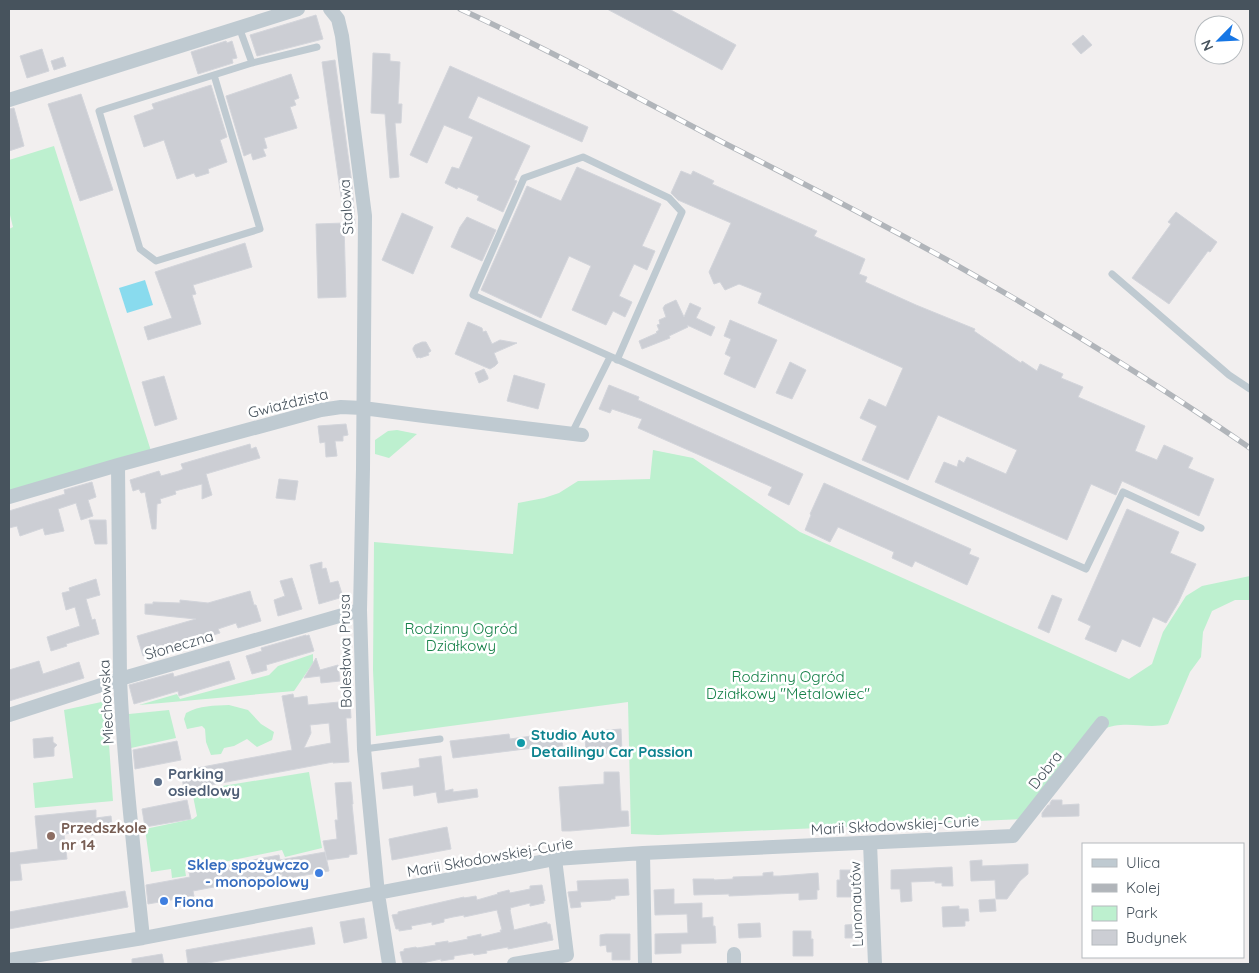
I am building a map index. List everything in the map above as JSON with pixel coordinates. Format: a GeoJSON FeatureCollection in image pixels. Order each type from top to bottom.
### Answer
{"type":"FeatureCollection","features":[{"type":"Feature","properties":{"kind":"street"},"geometry":{"type":"LineString","coordinates":[[9,100],[239,26],[298,9]]}},
{"type":"Feature","properties":{"kind":"street","name":"Stalowa"},"geometry":{"type":"LineString","coordinates":[[330,9],[338,19],[342,36],[365,216],[363,408]]}},
{"type":"Feature","properties":{"kind":"street","name":"Gwiaździsta"},"geometry":{"type":"LineString","coordinates":[[9,497],[118,465],[322,410],[341,407],[363,408],[577,434]]}},
{"type":"Feature","properties":{"kind":"street","name":"Bolesława Prusa"},"geometry":{"type":"LineString","coordinates":[[363,408],[360,610],[364,749],[378,894],[389,964]]}},
{"type":"Feature","properties":{"kind":"street","name":"Miechowska"},"geometry":{"type":"LineString","coordinates":[[118,465],[120,679],[127,787],[143,938]]}},
{"type":"Feature","properties":{"kind":"street","name":"Słoneczna"},"geometry":{"type":"LineString","coordinates":[[9,715],[120,679],[360,610]]}},
{"type":"Feature","properties":{"kind":"street","name":"Dobra"},"geometry":{"type":"LineString","coordinates":[[1013,836],[1102,723]]}},
{"type":"Feature","properties":{"kind":"street","name":"Marii Skłodowskiej-Curie"},"geometry":{"type":"LineString","coordinates":[[9,960],[143,938],[556,859],[643,853],[1013,836]]}},
{"type":"Feature","properties":{"kind":"street","name":"Lunonautów"},"geometry":{"type":"LineString","coordinates":[[870,843],[875,964]]}},
{"type":"Feature","properties":{"kind":"street"},"geometry":{"type":"LineString","coordinates":[[643,853],[645,964]]}},
{"type":"Feature","properties":{"kind":"street"},"geometry":{"type":"LineString","coordinates":[[514,964],[567,955],[556,859]]}},
{"type":"Feature","properties":{"kind":"lane"},"geometry":{"type":"LineString","coordinates":[[239,26],[252,64]]}},
{"type":"Feature","properties":{"kind":"lane"},"geometry":{"type":"LineString","coordinates":[[214,75],[260,229],[156,261],[140,250],[99,111],[214,75],[317,47]]}},
{"type":"Feature","properties":{"kind":"lane"},"geometry":{"type":"LineString","coordinates":[[577,434],[614,358],[682,212],[669,198],[583,158],[524,178],[473,295],[614,358],[1086,569],[1122,492],[1201,528]]}},
{"type":"Feature","properties":{"kind":"lane"},"geometry":{"type":"LineString","coordinates":[[1112,274],[1229,375],[1250,389]]}},
{"type":"Feature","properties":{"kind":"lane"},"geometry":{"type":"LineString","coordinates":[[364,749],[440,739]]}},
{"type":"Feature","properties":{"kind":"green space"},"geometry":{"type":"Polygon","coordinates":[[[54,146],[151,451],[9,491],[9,229],[13,227],[9,211],[9,160],[54,146]]]}},
{"type":"Feature","properties":{"kind":"green space"},"geometry":{"type":"Polygon","coordinates":[[[397,430],[417,434],[389,458],[375,454],[375,440],[388,431],[397,430]]]}},
{"type":"Feature","properties":{"kind":"green space","name":"Rodzinny Ogród Działkowy \"Metalowiec\""},"geometry":{"type":"Polygon","coordinates":[[[653,450],[693,458],[800,532],[1129,679],[1152,664],[1163,632],[1186,596],[1202,586],[1250,576],[1250,600],[1235,600],[1212,611],[1203,632],[1201,657],[1190,672],[1168,724],[1160,726],[1118,725],[1102,730],[1023,819],[658,835],[631,834],[628,702],[376,736],[373,670],[374,542],[513,554],[518,503],[559,493],[578,481],[650,479],[653,450]]]}},
{"type":"Feature","properties":{"kind":"green space"},"geometry":{"type":"Polygon","coordinates":[[[313,654],[313,663],[294,691],[139,705],[177,694],[180,699],[269,675],[278,666],[313,654]]]}},
{"type":"Feature","properties":{"kind":"green space"},"geometry":{"type":"Polygon","coordinates":[[[106,701],[113,801],[35,808],[33,783],[73,778],[64,710],[106,701]]]}},
{"type":"Feature","properties":{"kind":"green space"},"geometry":{"type":"Polygon","coordinates":[[[229,705],[248,710],[261,724],[274,732],[272,740],[257,747],[247,739],[234,746],[224,748],[221,754],[211,755],[206,742],[205,729],[202,726],[187,729],[184,719],[186,713],[202,707],[229,705]]]}},
{"type":"Feature","properties":{"kind":"green space"},"geometry":{"type":"Polygon","coordinates":[[[169,710],[176,738],[131,748],[129,714],[169,710]]]}},
{"type":"Feature","properties":{"kind":"green space"},"geometry":{"type":"Polygon","coordinates":[[[309,772],[322,848],[285,857],[282,850],[185,870],[186,876],[172,878],[171,869],[151,872],[145,829],[193,819],[197,816],[192,791],[309,772]]]}},
{"type":"Feature","properties":{"kind":"water"},"geometry":{"type":"Polygon","coordinates":[[[145,280],[153,305],[127,313],[119,288],[145,280]]]}},
{"type":"Feature","properties":{"kind":"building"},"geometry":{"type":"Polygon","coordinates":[[[607,9],[669,9],[736,45],[722,70],[607,9]]]}},
{"type":"Feature","properties":{"kind":"building"},"geometry":{"type":"Polygon","coordinates":[[[316,15],[323,39],[257,56],[250,35],[316,15]]]}},
{"type":"Feature","properties":{"kind":"building"},"geometry":{"type":"Polygon","coordinates":[[[1083,35],[1092,45],[1081,54],[1072,44],[1083,35]]]}},
{"type":"Feature","properties":{"kind":"building"},"geometry":{"type":"Polygon","coordinates":[[[226,41],[227,43],[232,41],[237,58],[232,59],[233,63],[198,74],[191,52],[226,41]]]}},
{"type":"Feature","properties":{"kind":"building"},"geometry":{"type":"Polygon","coordinates":[[[42,49],[49,71],[27,78],[20,56],[42,49]]]}},
{"type":"Feature","properties":{"kind":"building"},"geometry":{"type":"Polygon","coordinates":[[[373,53],[390,54],[390,61],[400,62],[398,104],[402,104],[401,123],[395,123],[399,177],[390,178],[385,114],[371,113],[373,53]]]}},
{"type":"Feature","properties":{"kind":"building"},"geometry":{"type":"Polygon","coordinates":[[[63,57],[66,66],[54,70],[51,61],[63,57]]]}},
{"type":"Feature","properties":{"kind":"building"},"geometry":{"type":"Polygon","coordinates":[[[335,60],[352,184],[355,224],[345,225],[322,62],[335,60]]]}},
{"type":"Feature","properties":{"kind":"building"},"geometry":{"type":"Polygon","coordinates":[[[450,66],[588,127],[582,142],[478,96],[468,118],[530,146],[514,180],[517,181],[503,212],[477,200],[479,196],[445,183],[452,167],[459,169],[473,137],[444,125],[427,163],[410,155],[450,66]]]}},
{"type":"Feature","properties":{"kind":"building"},"geometry":{"type":"Polygon","coordinates":[[[291,74],[299,98],[294,100],[296,105],[290,107],[297,128],[264,138],[267,148],[263,149],[266,156],[253,160],[251,153],[244,156],[226,96],[291,74]]]}},
{"type":"Feature","properties":{"kind":"building"},"geometry":{"type":"Polygon","coordinates":[[[211,85],[227,137],[220,140],[227,162],[208,169],[209,173],[196,177],[194,173],[177,179],[164,140],[144,147],[134,116],[154,109],[152,104],[211,85]]]}},
{"type":"Feature","properties":{"kind":"building"},"geometry":{"type":"Polygon","coordinates":[[[81,94],[113,190],[80,201],[48,104],[81,94]]]}},
{"type":"Feature","properties":{"kind":"building"},"geometry":{"type":"Polygon","coordinates":[[[14,108],[24,146],[9,151],[9,109],[14,108]]]}},
{"type":"Feature","properties":{"kind":"building"},"geometry":{"type":"Polygon","coordinates":[[[577,167],[661,204],[642,246],[655,251],[647,270],[634,264],[619,296],[632,302],[625,317],[613,311],[606,325],[572,310],[591,266],[569,256],[541,318],[481,290],[527,186],[561,201],[577,167]]]}},
{"type":"Feature","properties":{"kind":"building"},"geometry":{"type":"Polygon","coordinates":[[[681,171],[691,175],[693,171],[714,181],[712,184],[817,231],[814,236],[865,259],[859,274],[867,277],[865,282],[975,329],[974,331],[1021,363],[1022,361],[1037,371],[1040,364],[1063,374],[1061,378],[1083,387],[1078,397],[1145,426],[1135,451],[1157,460],[1164,445],[1193,458],[1188,468],[1214,479],[1199,516],[1122,481],[1116,495],[1091,484],[1067,540],[935,482],[944,462],[957,467],[959,460],[964,463],[967,457],[1006,474],[1017,450],[938,415],[908,480],[862,460],[877,426],[860,418],[869,399],[886,407],[903,368],[758,303],[762,293],[739,284],[725,290],[720,282],[714,284],[709,272],[731,223],[678,200],[671,193],[681,171]]]}},
{"type":"Feature","properties":{"kind":"building"},"geometry":{"type":"Polygon","coordinates":[[[1176,212],[1217,242],[1210,252],[1208,251],[1169,304],[1132,278],[1171,224],[1168,222],[1176,212]]]}},
{"type":"Feature","properties":{"kind":"building"},"geometry":{"type":"Polygon","coordinates":[[[402,213],[433,227],[413,274],[382,260],[402,213]]]}},
{"type":"Feature","properties":{"kind":"building"},"geometry":{"type":"Polygon","coordinates":[[[467,217],[496,230],[482,261],[451,247],[467,217]]]}},
{"type":"Feature","properties":{"kind":"building"},"geometry":{"type":"Polygon","coordinates":[[[344,223],[346,297],[318,298],[316,224],[344,223]]]}},
{"type":"Feature","properties":{"kind":"building"},"geometry":{"type":"Polygon","coordinates":[[[245,243],[252,267],[193,285],[196,294],[192,295],[201,324],[148,340],[144,327],[172,318],[155,272],[245,243]]]}},
{"type":"Feature","properties":{"kind":"building"},"geometry":{"type":"Polygon","coordinates":[[[676,300],[684,317],[690,303],[701,308],[696,318],[715,327],[711,336],[687,325],[688,327],[669,336],[670,338],[642,349],[639,341],[657,333],[659,330],[657,325],[660,324],[659,320],[666,317],[663,308],[665,305],[676,300]]]}},
{"type":"Feature","properties":{"kind":"building"},"geometry":{"type":"Polygon","coordinates":[[[730,320],[777,340],[755,388],[724,374],[731,357],[725,354],[731,339],[724,336],[730,320]]]}},
{"type":"Feature","properties":{"kind":"building"},"geometry":{"type":"Polygon","coordinates":[[[468,322],[482,328],[483,332],[486,331],[492,344],[500,340],[517,343],[494,353],[498,363],[490,369],[455,354],[468,322]]]}},
{"type":"Feature","properties":{"kind":"building"},"geometry":{"type":"Polygon","coordinates":[[[422,342],[426,342],[431,351],[428,353],[429,355],[417,358],[413,348],[422,342]]]}},
{"type":"Feature","properties":{"kind":"building"},"geometry":{"type":"Polygon","coordinates":[[[790,362],[806,370],[792,399],[776,393],[790,362]]]}},
{"type":"Feature","properties":{"kind":"building"},"geometry":{"type":"Polygon","coordinates":[[[484,369],[488,379],[479,383],[475,373],[484,369]]]}},
{"type":"Feature","properties":{"kind":"building"},"geometry":{"type":"Polygon","coordinates":[[[514,375],[545,384],[538,409],[507,401],[514,375]]]}},
{"type":"Feature","properties":{"kind":"building"},"geometry":{"type":"Polygon","coordinates":[[[164,376],[177,419],[155,426],[142,382],[164,376]]]}},
{"type":"Feature","properties":{"kind":"building"},"geometry":{"type":"Polygon","coordinates":[[[609,385],[639,397],[638,400],[803,474],[789,505],[768,495],[772,487],[638,428],[642,419],[612,409],[610,413],[599,409],[609,385]]]}},
{"type":"Feature","properties":{"kind":"building"},"geometry":{"type":"Polygon","coordinates":[[[346,424],[348,435],[343,436],[343,441],[335,441],[337,456],[326,457],[325,442],[320,443],[318,426],[346,424]]]}},
{"type":"Feature","properties":{"kind":"building"},"geometry":{"type":"Polygon","coordinates":[[[250,444],[251,449],[256,447],[260,458],[206,474],[212,495],[202,499],[202,484],[175,491],[176,494],[160,499],[161,503],[157,504],[156,529],[152,529],[145,492],[141,493],[139,489],[133,491],[130,480],[159,471],[161,476],[179,471],[183,469],[181,464],[250,444]]]}},
{"type":"Feature","properties":{"kind":"building"},"geometry":{"type":"Polygon","coordinates":[[[279,479],[298,481],[295,500],[276,498],[279,479]]]}},
{"type":"Feature","properties":{"kind":"building"},"geometry":{"type":"Polygon","coordinates":[[[92,482],[96,497],[88,500],[93,516],[81,520],[76,503],[58,509],[64,531],[45,535],[43,528],[20,536],[17,526],[9,528],[9,511],[65,494],[64,490],[92,482]]]}},
{"type":"Feature","properties":{"kind":"building"},"geometry":{"type":"Polygon","coordinates":[[[824,483],[971,549],[969,554],[979,558],[967,585],[915,561],[912,567],[892,558],[894,552],[838,527],[830,542],[805,530],[824,483]]]}},
{"type":"Feature","properties":{"kind":"building"},"geometry":{"type":"Polygon","coordinates":[[[1127,509],[1179,532],[1170,553],[1196,564],[1178,603],[1166,623],[1153,617],[1140,647],[1122,639],[1116,652],[1085,639],[1091,626],[1078,620],[1127,509]]]}},
{"type":"Feature","properties":{"kind":"building"},"geometry":{"type":"Polygon","coordinates":[[[89,520],[106,520],[107,544],[95,544],[89,520]]]}},
{"type":"Feature","properties":{"kind":"building"},"geometry":{"type":"Polygon","coordinates":[[[322,562],[322,569],[326,568],[330,583],[338,581],[343,597],[319,604],[310,565],[322,562]]]}},
{"type":"Feature","properties":{"kind":"building"},"geometry":{"type":"Polygon","coordinates":[[[292,578],[302,609],[278,616],[274,600],[285,596],[280,581],[292,578]]]}},
{"type":"Feature","properties":{"kind":"building"},"geometry":{"type":"Polygon","coordinates":[[[96,579],[100,595],[86,599],[92,620],[95,619],[99,634],[66,644],[67,646],[51,651],[47,637],[80,626],[75,607],[66,610],[62,593],[70,591],[69,588],[96,579]]]}},
{"type":"Feature","properties":{"kind":"building"},"geometry":{"type":"Polygon","coordinates":[[[250,591],[261,621],[238,628],[236,623],[218,629],[220,633],[143,656],[137,636],[196,619],[145,614],[145,604],[153,604],[153,602],[180,603],[180,600],[208,603],[250,591]]]}},
{"type":"Feature","properties":{"kind":"building"},"geometry":{"type":"Polygon","coordinates":[[[1052,595],[1062,599],[1049,633],[1038,628],[1052,595]]]}},
{"type":"Feature","properties":{"kind":"building"},"geometry":{"type":"Polygon","coordinates":[[[309,635],[314,651],[266,665],[267,670],[252,674],[246,656],[262,651],[261,648],[309,635]]]}},
{"type":"Feature","properties":{"kind":"building"},"geometry":{"type":"Polygon","coordinates":[[[316,658],[320,670],[338,665],[340,681],[321,683],[320,676],[304,678],[316,658]]]}},
{"type":"Feature","properties":{"kind":"building"},"geometry":{"type":"Polygon","coordinates":[[[39,661],[43,674],[79,662],[84,678],[9,701],[9,670],[39,661]]]}},
{"type":"Feature","properties":{"kind":"building"},"geometry":{"type":"Polygon","coordinates":[[[229,661],[235,679],[179,696],[178,691],[134,704],[129,685],[173,673],[174,677],[229,661]]]}},
{"type":"Feature","properties":{"kind":"building"},"geometry":{"type":"Polygon","coordinates":[[[293,694],[294,698],[307,696],[308,705],[350,701],[351,718],[346,718],[349,762],[333,762],[184,790],[181,771],[292,750],[282,696],[293,694]],[[329,723],[310,725],[311,733],[304,748],[331,743],[329,723]]]}},
{"type":"Feature","properties":{"kind":"building"},"geometry":{"type":"Polygon","coordinates":[[[621,729],[622,752],[586,755],[585,732],[621,729]]]}},
{"type":"Feature","properties":{"kind":"building"},"geometry":{"type":"Polygon","coordinates":[[[561,732],[563,748],[534,751],[533,748],[453,758],[450,741],[509,734],[510,739],[561,732]]]}},
{"type":"Feature","properties":{"kind":"building"},"geometry":{"type":"Polygon","coordinates":[[[53,737],[53,742],[57,745],[54,748],[54,756],[34,758],[33,739],[53,737]]]}},
{"type":"Feature","properties":{"kind":"building"},"geometry":{"type":"Polygon","coordinates":[[[177,741],[181,760],[135,769],[133,750],[177,741]]]}},
{"type":"Feature","properties":{"kind":"building"},"geometry":{"type":"Polygon","coordinates":[[[441,756],[445,791],[477,789],[478,797],[438,803],[436,792],[414,796],[413,785],[383,789],[381,773],[420,767],[419,759],[441,756]]]}},
{"type":"Feature","properties":{"kind":"building"},"geometry":{"type":"Polygon","coordinates":[[[604,772],[619,772],[621,811],[628,811],[629,826],[562,831],[559,787],[604,784],[604,772]]]}},
{"type":"Feature","properties":{"kind":"building"},"geometry":{"type":"Polygon","coordinates":[[[351,782],[357,854],[327,860],[323,841],[337,839],[335,820],[338,820],[335,783],[351,782]]]}},
{"type":"Feature","properties":{"kind":"building"},"geometry":{"type":"Polygon","coordinates":[[[187,800],[191,819],[145,827],[142,809],[187,800]]]}},
{"type":"Feature","properties":{"kind":"building"},"geometry":{"type":"Polygon","coordinates":[[[1052,800],[1062,800],[1062,805],[1079,804],[1079,816],[1042,817],[1042,813],[1052,800]]]}},
{"type":"Feature","properties":{"kind":"building","name":"Przedszkole nr 14"},"geometry":{"type":"Polygon","coordinates":[[[96,810],[96,818],[111,816],[113,833],[91,835],[90,831],[64,834],[67,859],[20,864],[22,880],[9,881],[9,853],[38,849],[35,816],[96,810]]]}},
{"type":"Feature","properties":{"kind":"building"},"geometry":{"type":"Polygon","coordinates":[[[447,827],[451,849],[392,860],[389,839],[447,827]]]}},
{"type":"Feature","properties":{"kind":"building"},"geometry":{"type":"Polygon","coordinates":[[[325,852],[329,871],[283,879],[282,874],[193,891],[194,896],[148,904],[146,885],[190,877],[189,872],[279,855],[280,860],[325,852]]]}},
{"type":"Feature","properties":{"kind":"building"},"geometry":{"type":"Polygon","coordinates":[[[982,860],[982,866],[1028,864],[1028,874],[1020,881],[1007,899],[996,899],[995,880],[971,881],[970,861],[982,860]]]}},
{"type":"Feature","properties":{"kind":"building"},"geometry":{"type":"Polygon","coordinates":[[[952,867],[953,886],[942,886],[942,883],[935,883],[935,881],[911,882],[912,901],[901,902],[900,889],[891,889],[891,870],[952,867]]]}},
{"type":"Feature","properties":{"kind":"building"},"geometry":{"type":"Polygon","coordinates":[[[840,870],[854,870],[854,880],[858,881],[858,894],[852,894],[851,897],[837,897],[837,880],[840,880],[840,870]]]}},
{"type":"Feature","properties":{"kind":"building"},"geometry":{"type":"Polygon","coordinates":[[[773,872],[773,876],[818,873],[819,890],[817,890],[817,899],[799,900],[799,893],[729,896],[729,894],[694,895],[693,879],[733,879],[733,877],[763,876],[763,873],[773,872]]]}},
{"type":"Feature","properties":{"kind":"building"},"geometry":{"type":"Polygon","coordinates":[[[628,879],[629,895],[615,896],[615,899],[611,900],[580,902],[581,907],[571,908],[568,892],[578,891],[577,881],[628,879]]]}},
{"type":"Feature","properties":{"kind":"building"},"geometry":{"type":"Polygon","coordinates":[[[542,885],[544,903],[530,906],[530,903],[510,908],[514,930],[547,922],[547,924],[550,924],[553,940],[508,949],[508,947],[486,951],[487,953],[454,956],[454,959],[441,961],[441,959],[422,964],[403,964],[400,952],[404,951],[404,949],[436,945],[435,943],[448,941],[448,943],[481,934],[481,937],[501,932],[500,930],[502,930],[497,910],[444,919],[444,922],[432,925],[432,922],[411,926],[412,929],[399,931],[399,929],[396,929],[392,915],[464,897],[476,896],[477,900],[509,890],[510,893],[530,889],[530,886],[542,885]]]}},
{"type":"Feature","properties":{"kind":"building"},"geometry":{"type":"Polygon","coordinates":[[[674,889],[674,904],[702,903],[702,918],[713,917],[716,943],[681,944],[681,953],[655,954],[655,934],[688,933],[687,914],[655,915],[654,890],[674,889]]]}},
{"type":"Feature","properties":{"kind":"building"},"geometry":{"type":"Polygon","coordinates":[[[125,891],[128,907],[9,929],[9,912],[125,891]]]}},
{"type":"Feature","properties":{"kind":"building"},"geometry":{"type":"Polygon","coordinates":[[[995,899],[996,911],[980,912],[979,900],[995,899]]]}},
{"type":"Feature","properties":{"kind":"building"},"geometry":{"type":"Polygon","coordinates":[[[959,906],[959,909],[968,909],[969,921],[965,921],[965,926],[943,927],[942,907],[959,906]]]}},
{"type":"Feature","properties":{"kind":"building"},"geometry":{"type":"Polygon","coordinates":[[[364,918],[367,938],[344,943],[340,922],[364,918]]]}},
{"type":"Feature","properties":{"kind":"building"},"geometry":{"type":"Polygon","coordinates":[[[760,923],[761,937],[739,938],[738,924],[760,923]]]}},
{"type":"Feature","properties":{"kind":"building"},"geometry":{"type":"Polygon","coordinates":[[[859,924],[860,938],[845,938],[845,925],[859,924]]]}},
{"type":"Feature","properties":{"kind":"building"},"geometry":{"type":"Polygon","coordinates":[[[312,927],[315,944],[202,964],[188,964],[186,950],[312,927]]]}},
{"type":"Feature","properties":{"kind":"building"},"geometry":{"type":"Polygon","coordinates":[[[793,931],[811,931],[813,956],[793,956],[793,931]]]}},
{"type":"Feature","properties":{"kind":"building"},"geometry":{"type":"Polygon","coordinates":[[[630,934],[630,960],[612,960],[612,952],[607,952],[606,945],[600,946],[600,935],[630,934]]]}},
{"type":"Feature","properties":{"kind":"building"},"geometry":{"type":"Polygon","coordinates":[[[162,954],[164,964],[132,964],[132,959],[162,954]]]}},
{"type":"Feature","properties":{"kind":"railway"},"geometry":{"type":"LineString","coordinates":[[460,9],[593,74],[949,261],[1102,351],[1250,448]]}},
{"type":"Feature","properties":{"kind":"place","name":"Studio Auto Detailingu Car Passion"},"geometry":{"type":"Point","coordinates":[521,743]}},
{"type":"Feature","properties":{"kind":"place","name":"Parking osiedlowy"},"geometry":{"type":"Point","coordinates":[158,782]}},
{"type":"Feature","properties":{"kind":"place","name":"Przedszkole nr 14"},"geometry":{"type":"Point","coordinates":[51,836]}},
{"type":"Feature","properties":{"kind":"place","name":"Sklep spożywczo - monopolowy"},"geometry":{"type":"Point","coordinates":[319,873]}},
{"type":"Feature","properties":{"kind":"place","name":"Fiona"},"geometry":{"type":"Point","coordinates":[164,901]}},
{"type":"Feature","properties":{"kind":"park label","name":"Rodzinny Ogród Działkowy"},"geometry":{"type":"Point","coordinates":[461,636]}}]}
